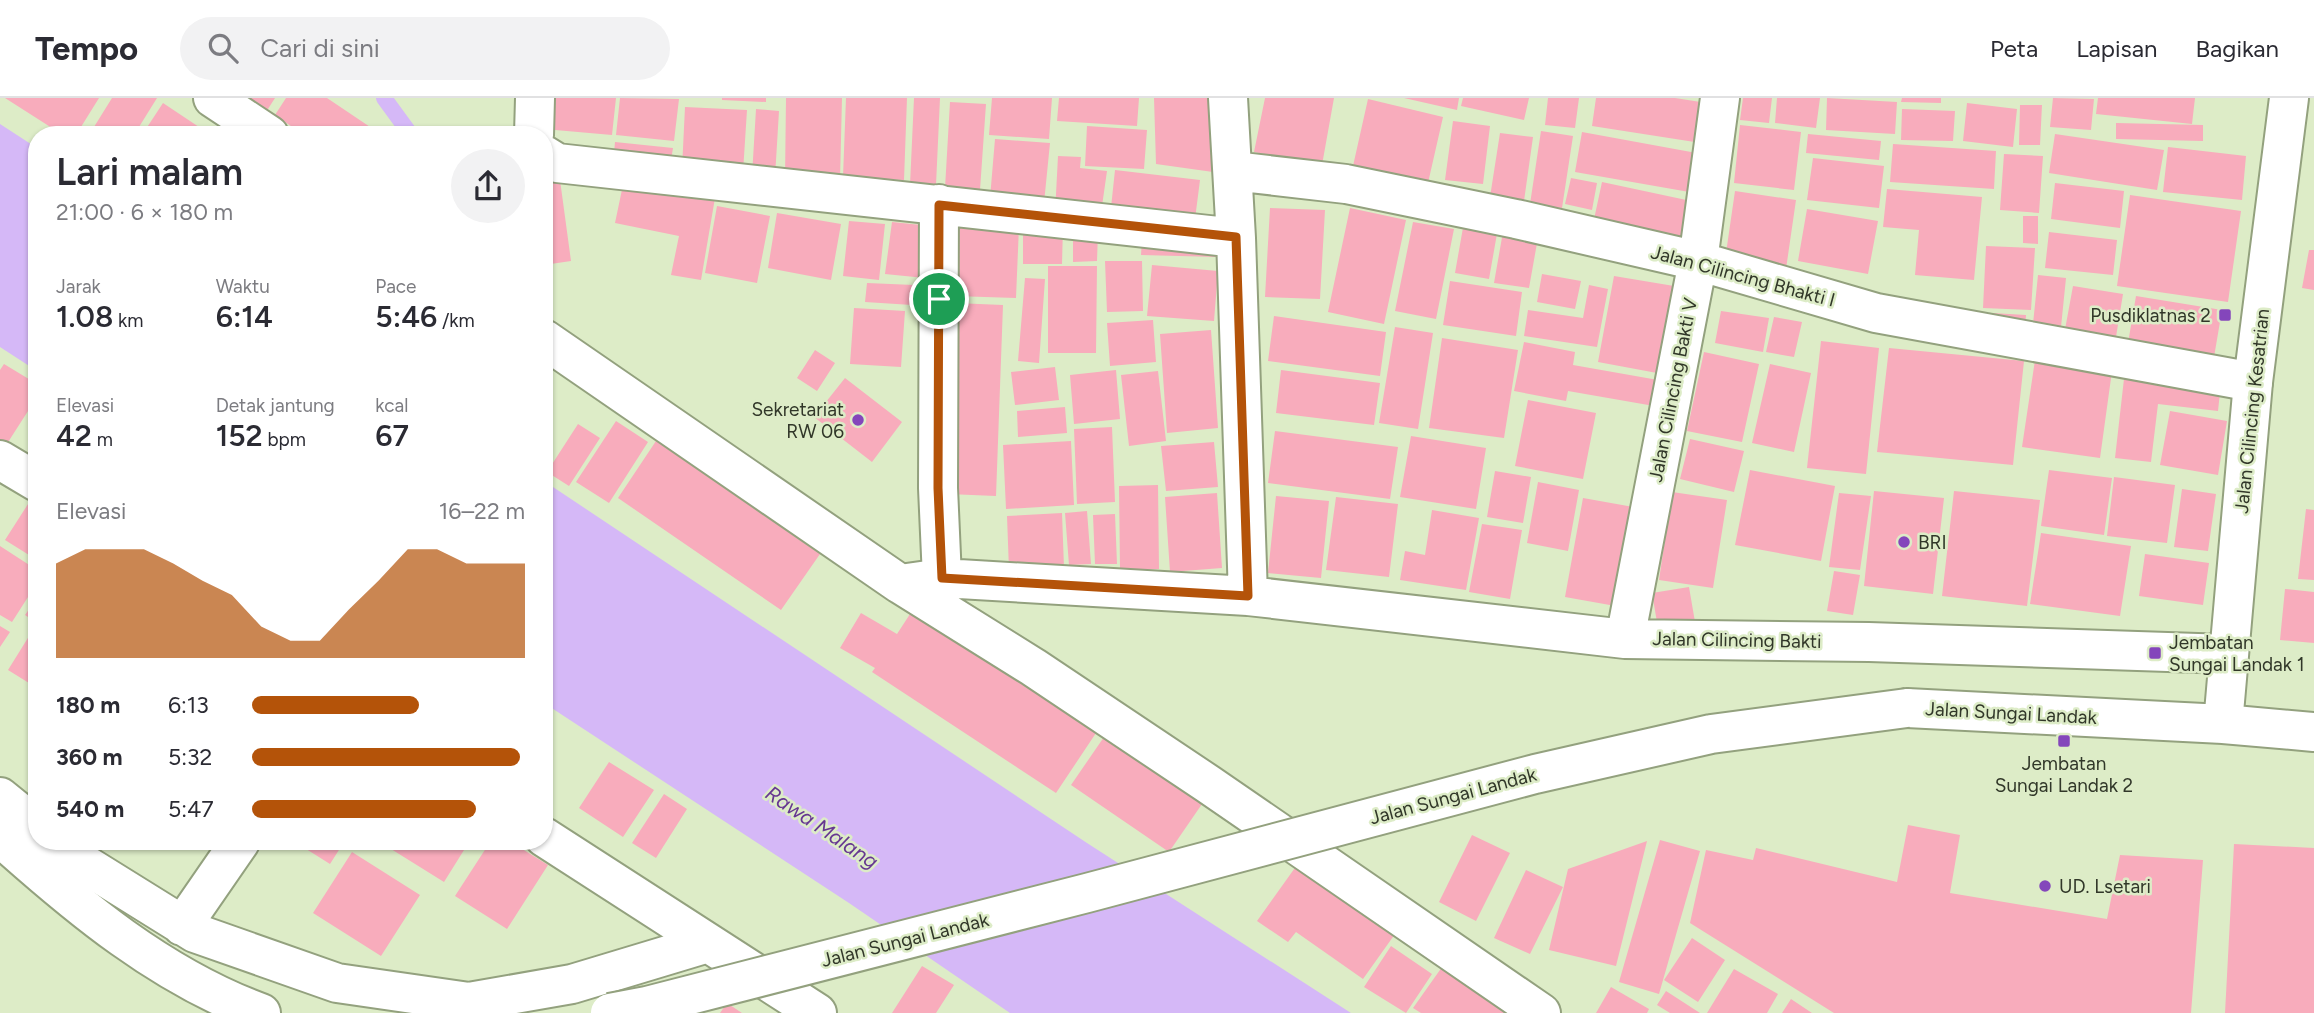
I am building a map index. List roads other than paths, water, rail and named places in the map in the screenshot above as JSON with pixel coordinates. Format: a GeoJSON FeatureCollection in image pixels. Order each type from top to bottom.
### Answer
{"type":"FeatureCollection","features":[{"type":"Feature","properties":{"kind":"street"},"geometry":{"type":"LineString","coordinates":[[213,98],[255,126]]}},
{"type":"Feature","properties":{"kind":"street"},"geometry":{"type":"LineString","coordinates":[[534,126],[535,98]]}},
{"type":"Feature","properties":{"kind":"street"},"geometry":{"type":"LineString","coordinates":[[1228,98],[1236,237],[1248,596]]}},
{"type":"Feature","properties":{"kind":"street","name":"Jalan Cilincing Bakti V"},"geometry":{"type":"LineString","coordinates":[[1625,639],[1698,261],[1720,98]]}},
{"type":"Feature","properties":{"kind":"street","name":"Jalan Cilincing Kesatrian"},"geometry":{"type":"LineString","coordinates":[[2223,724],[2253,382],[2288,98]]}},
{"type":"Feature","properties":{"kind":"street"},"geometry":{"type":"LineString","coordinates":[[553,161],[1236,237]]}},
{"type":"Feature","properties":{"kind":"street","name":"Jalan Cilincing Bhakti I"},"geometry":{"type":"LineString","coordinates":[[1233,171],[1346,184],[1516,219],[1698,261],[1876,313],[2253,382]]}},
{"type":"Feature","properties":{"kind":"street"},"geometry":{"type":"LineString","coordinates":[[939,205],[938,488],[942,578]]}},
{"type":"Feature","properties":{"kind":"street"},"geometry":{"type":"LineString","coordinates":[[553,345],[900,584],[1033,667],[1541,1013]]}},
{"type":"Feature","properties":{"kind":"street"},"geometry":{"type":"LineString","coordinates":[[0,460],[28,477]]}},
{"type":"Feature","properties":{"kind":"street","name":"Jalan Cilincing Bakti"},"geometry":{"type":"LineString","coordinates":[[900,584],[942,578],[1248,596],[1625,639],[1869,642],[2228,654]]}},
{"type":"Feature","properties":{"kind":"street","name":"Jalan Sungai Landak"},"geometry":{"type":"LineString","coordinates":[[610,1013],[660,1003],[1074,897],[1535,774],[1711,734],[1907,708],[2223,724],[2314,732]]}},
{"type":"Feature","properties":{"kind":"street"},"geometry":{"type":"LineString","coordinates":[[0,797],[28,839]]}},
{"type":"Feature","properties":{"kind":"street"},"geometry":{"type":"LineString","coordinates":[[553,843],[817,1013]]}},
{"type":"Feature","properties":{"kind":"street"},"geometry":{"type":"LineString","coordinates":[[38,850],[130,945],[230,1002],[261,1013]]}},
{"type":"Feature","properties":{"kind":"street"},"geometry":{"type":"LineString","coordinates":[[52,850],[76,859],[195,933],[337,984],[469,1002],[572,984],[708,943]]}},
{"type":"Feature","properties":{"kind":"street"},"geometry":{"type":"LineString","coordinates":[[182,926],[234,850]]}},
{"type":"Feature","properties":{"kind":"water"},"geometry":{"type":"Polygon","coordinates":[[[0,124],[28,142],[28,365],[0,347],[0,124]]]}},
{"type":"Feature","properties":{"kind":"water","name":"Rawa Malang"},"geometry":{"type":"Polygon","coordinates":[[[553,487],[1087,843],[1351,1013],[1010,1013],[849,903],[553,709],[553,487]]]}},
{"type":"Feature","properties":{"kind":"waterway"},"geometry":{"type":"LineString","coordinates":[[384,98],[404,126]]}},
{"type":"Feature","properties":{"kind":"place","name":"Pusdiklatnas 2"},"geometry":{"type":"Point","coordinates":[2225,315]}},
{"type":"Feature","properties":{"kind":"place","name":"Sekretariat RW 06"},"geometry":{"type":"Point","coordinates":[858,420]}},
{"type":"Feature","properties":{"kind":"place","name":"BRI"},"geometry":{"type":"Point","coordinates":[1904,542]}},
{"type":"Feature","properties":{"kind":"place","name":"Jembatan Sungai Landak 1"},"geometry":{"type":"Point","coordinates":[2155,653]}},
{"type":"Feature","properties":{"kind":"place","name":"Jembatan Sungai Landak 2"},"geometry":{"type":"Point","coordinates":[2064,741]}},
{"type":"Feature","properties":{"kind":"place","name":"UD. Lsetari"},"geometry":{"type":"Point","coordinates":[2045,886]}}]}
